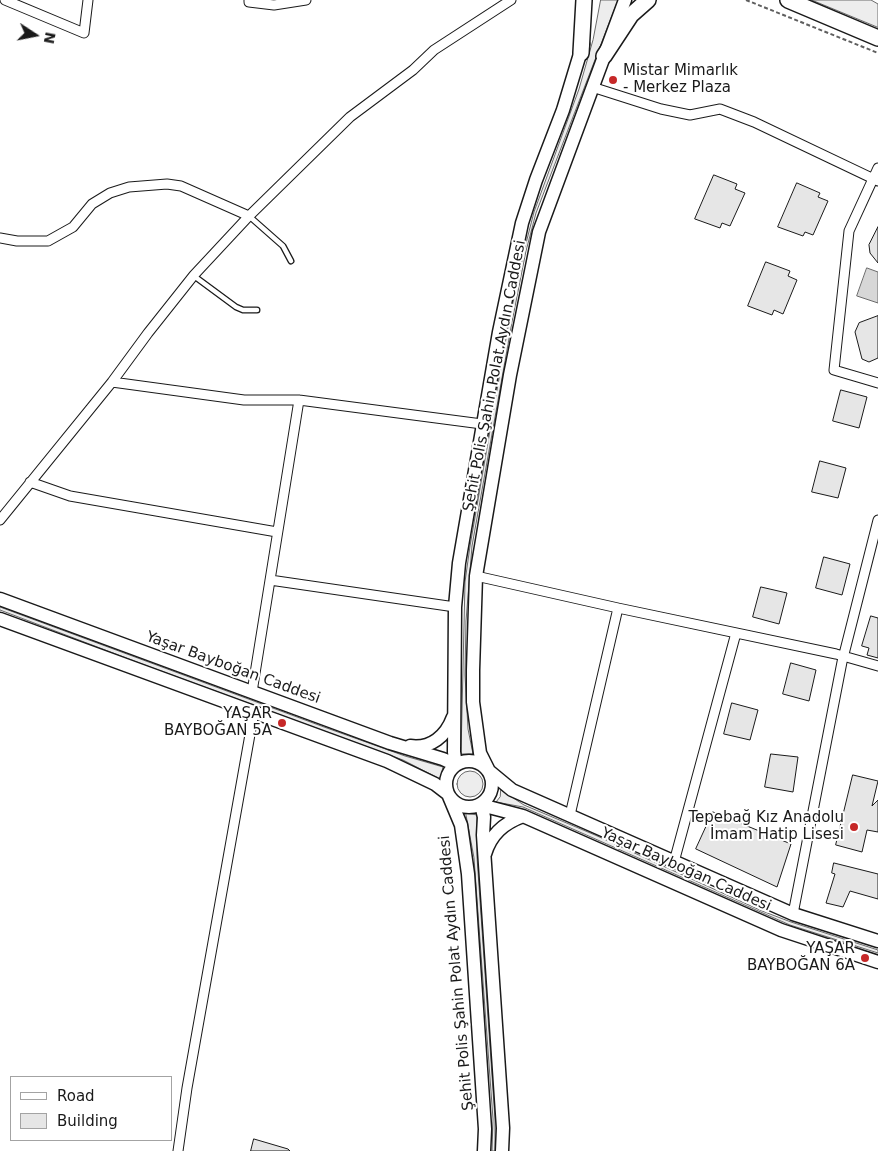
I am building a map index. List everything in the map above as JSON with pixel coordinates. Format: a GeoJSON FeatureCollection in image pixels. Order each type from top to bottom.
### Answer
{"type":"FeatureCollection","features":[{"type":"Feature","properties":{"kind":"main road"},"geometry":{"type":"LineString","coordinates":[[581,53],[584,0]]}},
{"type":"Feature","properties":{"kind":"main road","name":"Şehit Polis Şahin Polat Aydın Caddesi"},"geometry":{"type":"LineString","coordinates":[[456,765],[454,752],[456,607],[465,519],[511,266],[536,180],[563,110],[581,53],[590,0]]}},
{"type":"Feature","properties":{"kind":"main road","name":"Şehit Polis Şahin Polat Aydın Caddesi"},"geometry":{"type":"LineString","coordinates":[[489,771],[480,753],[473,702],[476,576],[510,375],[539,232],[625,0]]}},
{"type":"Feature","properties":{"kind":"main road"},"geometry":{"type":"LineString","coordinates":[[604,56],[631,15],[648,0]]}},
{"type":"Feature","properties":{"kind":"main road"},"geometry":{"type":"LineString","coordinates":[[788,0],[878,38]]}},
{"type":"Feature","properties":{"kind":"main road","name":"Yaşar Bayboğan Caddesi"},"geometry":{"type":"LineString","coordinates":[[0,599],[390,743],[443,759],[456,765]]}},
{"type":"Feature","properties":{"kind":"main road"},"geometry":{"type":"LineString","coordinates":[[0,619],[386,761],[435,784],[448,794],[453,801],[467,808],[481,805],[492,792],[493,784],[489,771],[477,762],[470,761],[456,765],[450,771],[447,778],[448,794]]}},
{"type":"Feature","properties":{"kind":"main road"},"geometry":{"type":"LineString","coordinates":[[390,743],[420,748],[436,742],[449,726],[455,712]]}},
{"type":"Feature","properties":{"kind":"main road","name":"Yaşar Bayboğan Caddesi"},"geometry":{"type":"LineString","coordinates":[[489,771],[512,790],[674,862],[793,914],[878,941]]}},
{"type":"Feature","properties":{"kind":"main road","name":"Şehit Polis Şahin Polat Aydın Caddesi"},"geometry":{"type":"LineString","coordinates":[[448,794],[461,825],[468,874],[484,1112],[484,1151]]}},
{"type":"Feature","properties":{"kind":"main road"},"geometry":{"type":"LineString","coordinates":[[481,805],[484,816],[484,859],[503,1128],[502,1151]]}},
{"type":"Feature","properties":{"kind":"main road","name":"Yaşar Bayboğan Caddesi"},"geometry":{"type":"LineString","coordinates":[[481,805],[523,816],[781,930],[878,962]]}},
{"type":"Feature","properties":{"kind":"main road"},"geometry":{"type":"LineString","coordinates":[[484,859],[488,844],[493,836],[506,824],[523,816]]}},
{"type":"Feature","properties":{"kind":"street"},"geometry":{"type":"LineString","coordinates":[[5,0],[84,33],[88,0]]}},
{"type":"Feature","properties":{"kind":"street"},"geometry":{"type":"LineString","coordinates":[[249,0],[249,2],[274,5],[306,0]]}},
{"type":"Feature","properties":{"kind":"street"},"geometry":{"type":"LineString","coordinates":[[0,520],[112,382],[194,275],[249,216],[350,117],[413,70],[434,50],[511,0]]}},
{"type":"Feature","properties":{"kind":"street"},"geometry":{"type":"LineString","coordinates":[[592,87],[661,109],[690,115],[720,109],[754,122],[875,180]]}},
{"type":"Feature","properties":{"kind":"street"},"geometry":{"type":"LineString","coordinates":[[878,168],[875,180],[849,231],[834,370],[878,383]]}},
{"type":"Feature","properties":{"kind":"street"},"geometry":{"type":"LineString","coordinates":[[0,238],[17,241],[48,241],[74,227],[92,204],[110,194],[129,187],[167,184],[181,186],[249,216]]}},
{"type":"Feature","properties":{"kind":"street"},"geometry":{"type":"LineString","coordinates":[[112,382],[244,400],[298,400],[482,424]]}},
{"type":"Feature","properties":{"kind":"street"},"geometry":{"type":"LineString","coordinates":[[252,692],[298,400]]}},
{"type":"Feature","properties":{"kind":"street"},"geometry":{"type":"LineString","coordinates":[[30,482],[70,496],[277,532]]}},
{"type":"Feature","properties":{"kind":"street"},"geometry":{"type":"LineString","coordinates":[[793,914],[843,656],[878,520]]}},
{"type":"Feature","properties":{"kind":"street"},"geometry":{"type":"LineString","coordinates":[[476,576],[843,656],[878,666]]}},
{"type":"Feature","properties":{"kind":"street"},"geometry":{"type":"LineString","coordinates":[[270,580],[456,607]]}},
{"type":"Feature","properties":{"kind":"street"},"geometry":{"type":"LineString","coordinates":[[570,815],[618,608]]}},
{"type":"Feature","properties":{"kind":"street"},"geometry":{"type":"LineString","coordinates":[[674,862],[736,633]]}},
{"type":"Feature","properties":{"kind":"street"},"geometry":{"type":"LineString","coordinates":[[178,1151],[187,1088],[254,712]]}},
{"type":"Feature","properties":{"kind":"lane"},"geometry":{"type":"LineString","coordinates":[[249,216],[283,246],[291,262]]}},
{"type":"Feature","properties":{"kind":"lane"},"geometry":{"type":"LineString","coordinates":[[194,275],[236,307],[250,311],[257,310]]}},
{"type":"Feature","properties":{"kind":"path"},"geometry":{"type":"LineString","coordinates":[[746,0],[878,53]]}},
{"type":"Feature","properties":{"kind":"shaded area"},"geometry":{"type":"Polygon","coordinates":[[[601,0],[618,0],[536,213],[526,251],[512,322],[472,546],[466,621],[465,675],[468,729],[473,754],[461,754],[465,582],[509,321],[534,212],[579,89],[593,40],[601,0]]]}},
{"type":"Feature","properties":{"kind":"shaded area"},"geometry":{"type":"Polygon","coordinates":[[[812,0],[871,0],[878,4],[878,27],[812,0]]]}},
{"type":"Feature","properties":{"kind":"shaded area"},"geometry":{"type":"Polygon","coordinates":[[[867,268],[878,272],[878,303],[857,296],[867,268]]]}},
{"type":"Feature","properties":{"kind":"shaded area"},"geometry":{"type":"Polygon","coordinates":[[[0,607],[324,727],[405,756],[443,767],[440,779],[403,760],[142,664],[0,610],[0,607]]]}},
{"type":"Feature","properties":{"kind":"shaded area"},"geometry":{"type":"Polygon","coordinates":[[[470,771],[479,775],[483,784],[479,793],[470,797],[461,793],[457,784],[461,775],[470,771]]]}},
{"type":"Feature","properties":{"kind":"shaded area"},"geometry":{"type":"Polygon","coordinates":[[[501,790],[524,805],[762,911],[878,950],[878,953],[790,925],[523,807],[496,802],[500,797],[501,790]]]}},
{"type":"Feature","properties":{"kind":"shaded area"},"geometry":{"type":"Polygon","coordinates":[[[466,813],[477,815],[477,857],[495,1119],[495,1151],[492,1151],[493,1119],[474,858],[466,813]]]}},
{"type":"Feature","properties":{"kind":"building"},"geometry":{"type":"Polygon","coordinates":[[[714,175],[737,184],[735,189],[745,193],[730,226],[722,223],[720,228],[695,219],[714,175]]]}},
{"type":"Feature","properties":{"kind":"building"},"geometry":{"type":"Polygon","coordinates":[[[797,183],[820,193],[818,197],[828,201],[813,235],[805,232],[803,236],[778,227],[797,183]]]}},
{"type":"Feature","properties":{"kind":"building"},"geometry":{"type":"Polygon","coordinates":[[[878,227],[878,263],[870,253],[869,245],[878,227]]]}},
{"type":"Feature","properties":{"kind":"building"},"geometry":{"type":"Polygon","coordinates":[[[766,262],[790,271],[788,276],[797,280],[783,314],[774,310],[772,315],[748,306],[766,262]]]}},
{"type":"Feature","properties":{"kind":"building"},"geometry":{"type":"Polygon","coordinates":[[[878,316],[878,358],[869,362],[862,359],[855,332],[859,323],[878,316]]]}},
{"type":"Feature","properties":{"kind":"building"},"geometry":{"type":"Polygon","coordinates":[[[841,390],[867,397],[859,428],[833,421],[841,390]]]}},
{"type":"Feature","properties":{"kind":"building"},"geometry":{"type":"Polygon","coordinates":[[[820,461],[846,468],[838,498],[812,492],[820,461]]]}},
{"type":"Feature","properties":{"kind":"building"},"geometry":{"type":"Polygon","coordinates":[[[824,557],[850,564],[842,595],[816,588],[824,557]]]}},
{"type":"Feature","properties":{"kind":"building"},"geometry":{"type":"Polygon","coordinates":[[[761,587],[787,593],[779,624],[753,617],[761,587]]]}},
{"type":"Feature","properties":{"kind":"building"},"geometry":{"type":"Polygon","coordinates":[[[871,616],[878,618],[878,658],[867,655],[869,648],[862,646],[871,616]]]}},
{"type":"Feature","properties":{"kind":"building"},"geometry":{"type":"Polygon","coordinates":[[[791,663],[816,670],[809,701],[783,694],[791,663]]]}},
{"type":"Feature","properties":{"kind":"building"},"geometry":{"type":"Polygon","coordinates":[[[732,703],[758,710],[750,740],[724,734],[732,703]]]}},
{"type":"Feature","properties":{"kind":"building"},"geometry":{"type":"Polygon","coordinates":[[[771,754],[798,757],[793,792],[765,787],[771,754]]]}},
{"type":"Feature","properties":{"kind":"building"},"geometry":{"type":"Polygon","coordinates":[[[853,775],[878,781],[872,806],[878,800],[878,832],[867,830],[862,852],[836,845],[853,775]]]}},
{"type":"Feature","properties":{"kind":"building"},"geometry":{"type":"Polygon","coordinates":[[[713,812],[791,844],[777,887],[696,849],[713,812]]]}},
{"type":"Feature","properties":{"kind":"building"},"geometry":{"type":"Polygon","coordinates":[[[834,863],[878,874],[878,899],[850,891],[843,907],[826,903],[835,874],[832,873],[834,863]]]}},
{"type":"Feature","properties":{"kind":"building"},"geometry":{"type":"Polygon","coordinates":[[[254,1139],[288,1149],[290,1151],[251,1151],[254,1139]]]}},
{"type":"Feature","properties":{"kind":"place","name":"Mistar Mimarlık - Merkez Plaza"},"geometry":{"type":"Point","coordinates":[613,80]}},
{"type":"Feature","properties":{"kind":"place","name":"YAŞAR BAYBOĞAN 5A"},"geometry":{"type":"Point","coordinates":[282,723]}},
{"type":"Feature","properties":{"kind":"place","name":"Tepebağ Kız Anadolu İmam Hatip Lisesi"},"geometry":{"type":"Point","coordinates":[854,827]}},
{"type":"Feature","properties":{"kind":"place","name":"YAŞAR BAYBOĞAN 6A"},"geometry":{"type":"Point","coordinates":[865,958]}}]}
